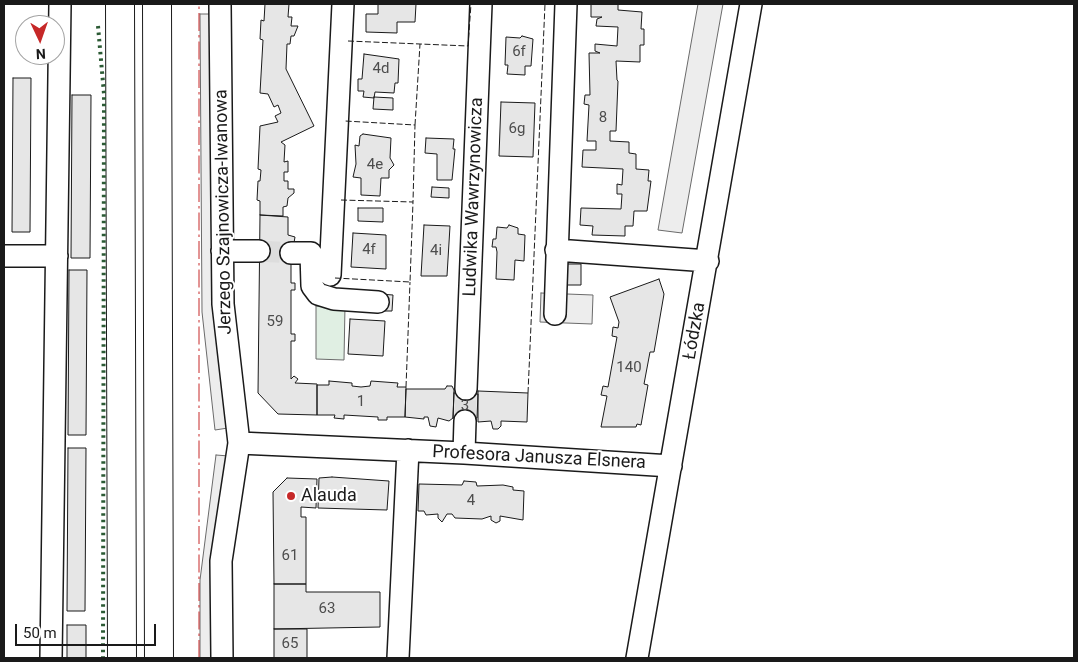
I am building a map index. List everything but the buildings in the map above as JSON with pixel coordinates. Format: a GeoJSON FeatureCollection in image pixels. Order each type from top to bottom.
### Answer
{"type":"FeatureCollection","features":[{"type":"Feature","properties":{"kind":"main road"},"geometry":{"type":"LineString","coordinates":[[120,4],[122,658]]}},
{"type":"Feature","properties":{"kind":"main road"},"geometry":{"type":"LineString","coordinates":[[157,4],[159,658]]}},
{"type":"Feature","properties":{"kind":"street"},"geometry":{"type":"LineString","coordinates":[[51,658],[60,4]]}},
{"type":"Feature","properties":{"kind":"street","name":"Jerzego Szajnowicza-Iwanowa"},"geometry":{"type":"LineString","coordinates":[[220,4],[223,304],[239,443],[222,561],[222,658]]}},
{"type":"Feature","properties":{"kind":"street"},"geometry":{"type":"LineString","coordinates":[[330,275],[343,4]]}},
{"type":"Feature","properties":{"kind":"street","name":"Ludwika Wawrzynowicza"},"geometry":{"type":"LineString","coordinates":[[466,389],[481,4]]}},
{"type":"Feature","properties":{"kind":"street"},"geometry":{"type":"LineString","coordinates":[[555,314],[566,4]]}},
{"type":"Feature","properties":{"kind":"street","name":"Łódzka"},"geometry":{"type":"LineString","coordinates":[[637,658],[708,261],[751,4]]}},
{"type":"Feature","properties":{"kind":"street"},"geometry":{"type":"LineString","coordinates":[[556,250],[708,261]]}},
{"type":"Feature","properties":{"kind":"street"},"geometry":{"type":"LineString","coordinates":[[222,251],[259,251]]}},
{"type":"Feature","properties":{"kind":"street"},"geometry":{"type":"LineString","coordinates":[[291,253],[311,253],[312,286],[318,294],[334,299],[378,302]]}},
{"type":"Feature","properties":{"kind":"street"},"geometry":{"type":"LineString","coordinates":[[4,256],[57,256]]}},
{"type":"Feature","properties":{"kind":"street"},"geometry":{"type":"LineString","coordinates":[[464,452],[465,421]]}},
{"type":"Feature","properties":{"kind":"street","name":"Profesora Janusza Elsnera"},"geometry":{"type":"LineString","coordinates":[[239,443],[464,452],[671,466]]}},
{"type":"Feature","properties":{"kind":"street","name":"Profesora Janusza Elsnera"},"geometry":{"type":"LineString","coordinates":[[398,658],[408,450]]}},
{"type":"Feature","properties":{"kind":"green space"},"geometry":{"type":"Polygon","coordinates":[[[316,306],[345,306],[344,360],[316,359],[316,306]]]}},
{"type":"Feature","properties":{"kind":"shaded area"},"geometry":{"type":"Polygon","coordinates":[[[698,4],[723,4],[682,233],[658,230],[698,4]]]}},
{"type":"Feature","properties":{"kind":"shaded area"},"geometry":{"type":"Polygon","coordinates":[[[200,14],[214,14],[228,428],[215,430],[202,312],[200,14]]]}},
{"type":"Feature","properties":{"kind":"shaded area"},"geometry":{"type":"Polygon","coordinates":[[[541,293],[593,295],[592,324],[540,322],[541,293]]]}},
{"type":"Feature","properties":{"kind":"shaded area"},"geometry":{"type":"Polygon","coordinates":[[[216,455],[229,456],[213,658],[200,658],[200,580],[216,455]]]}},
{"type":"Feature","properties":{"kind":"tunnel"},"geometry":{"type":"LineString","coordinates":[[259,251],[291,253]]}},
{"type":"Feature","properties":{"kind":"tunnel"},"geometry":{"type":"LineString","coordinates":[[465,421],[466,389]]}},
{"type":"Feature","properties":{"kind":"hedge"},"geometry":{"type":"LineString","coordinates":[[98,26],[104,94],[103,658]]}},
{"type":"Feature","properties":{"kind":"fence"},"geometry":{"type":"LineString","coordinates":[[348,41],[468,46],[471,4]]}},
{"type":"Feature","properties":{"kind":"fence"},"geometry":{"type":"LineString","coordinates":[[528,393],[545,4]]}},
{"type":"Feature","properties":{"kind":"fence"},"geometry":{"type":"LineString","coordinates":[[415,125],[420,44]]}},
{"type":"Feature","properties":{"kind":"fence"},"geometry":{"type":"LineString","coordinates":[[341,200],[413,202],[415,125],[345,121]]}},
{"type":"Feature","properties":{"kind":"fence"},"geometry":{"type":"LineString","coordinates":[[335,278],[410,282],[413,202]]}},
{"type":"Feature","properties":{"kind":"fence"},"geometry":{"type":"LineString","coordinates":[[406,387],[410,282]]}},
{"type":"Feature","properties":{"kind":"power"},"geometry":{"type":"LineString","coordinates":[[199,4],[199,658]]}},
{"type":"Feature","properties":{"kind":"place","name":"Alauda"},"geometry":{"type":"Point","coordinates":[291,496]}}]}
